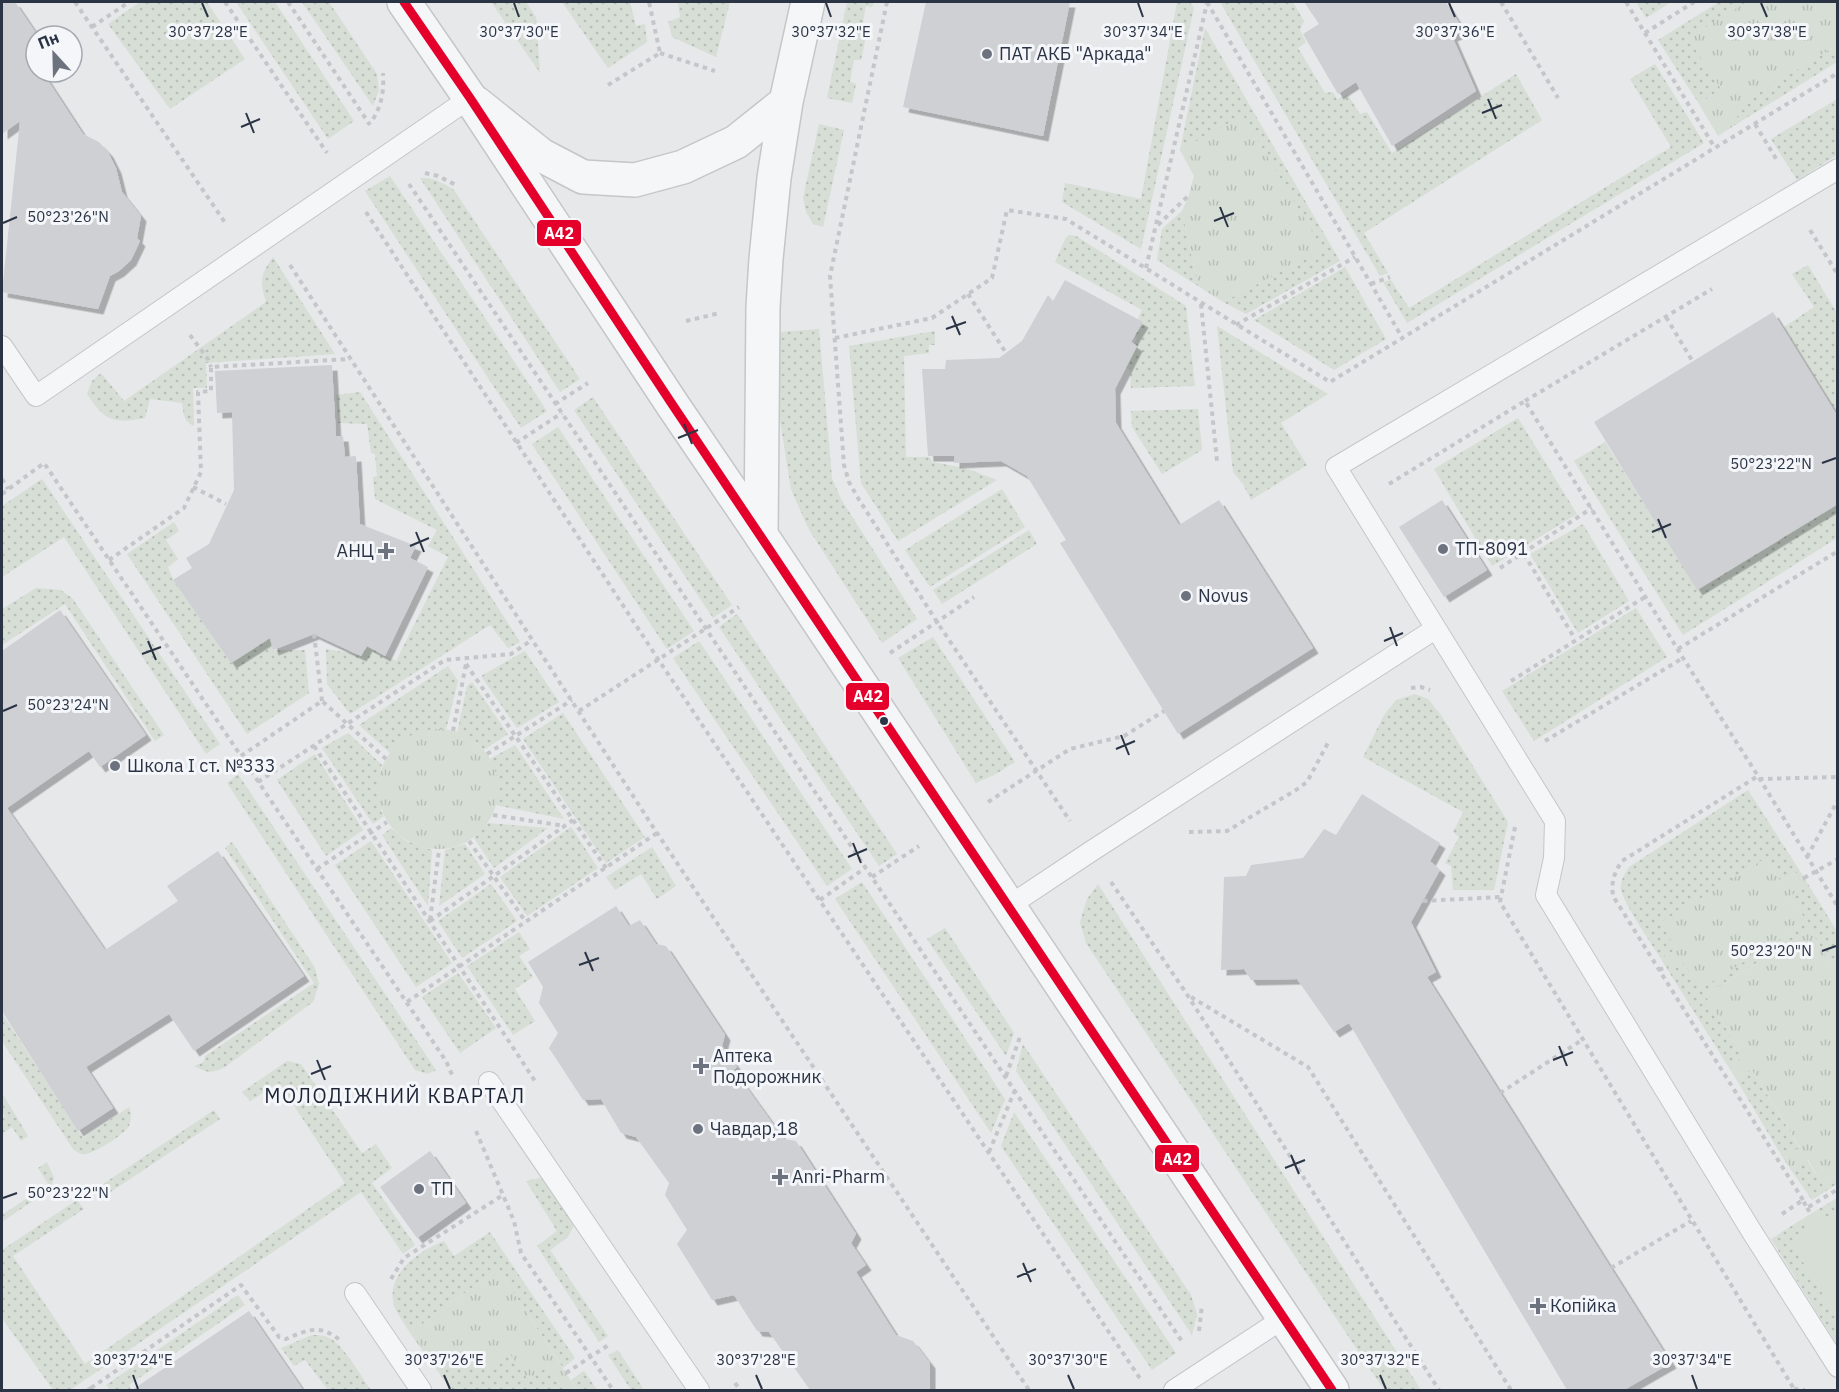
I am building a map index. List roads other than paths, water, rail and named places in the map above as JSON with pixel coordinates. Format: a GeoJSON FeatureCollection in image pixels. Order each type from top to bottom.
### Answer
{"type":"FeatureCollection","features":[{"type":"Feature","properties":{"kind":"street"},"geometry":{"type":"LineString","coordinates":[[404,2],[1332,1390]]}},
{"type":"Feature","properties":{"kind":"street"},"geometry":{"type":"LineString","coordinates":[[761,535],[765,271],[774,178],[786,102],[808,2]]}},
{"type":"Feature","properties":{"kind":"street"},"geometry":{"type":"LineString","coordinates":[[470,98],[541,155],[583,177],[634,180],[683,167],[736,142],[786,102]]}},
{"type":"Feature","properties":{"kind":"lane"},"geometry":{"type":"LineString","coordinates":[[2,346],[36,396],[470,98]]}},
{"type":"Feature","properties":{"kind":"lane"},"geometry":{"type":"LineString","coordinates":[[1838,169],[1336,467],[1555,821],[1554,858],[1546,895],[1752,1232],[1838,1367]]}},
{"type":"Feature","properties":{"kind":"lane"},"geometry":{"type":"LineString","coordinates":[[1009,906],[1435,629]]}},
{"type":"Feature","properties":{"kind":"lane"},"geometry":{"type":"LineString","coordinates":[[489,1082],[699,1390]]}},
{"type":"Feature","properties":{"kind":"lane"},"geometry":{"type":"LineString","coordinates":[[355,1293],[421,1390]]}},
{"type":"Feature","properties":{"kind":"lane"},"geometry":{"type":"LineString","coordinates":[[1174,1390],[1284,1318]]}},
{"type":"Feature","properties":{"kind":"place","name":"ПАТ АКБ \"Аркада\""},"geometry":{"type":"Point","coordinates":[987,54]}},
{"type":"Feature","properties":{"kind":"place","name":"ТП-8091"},"geometry":{"type":"Point","coordinates":[1443,549]}},
{"type":"Feature","properties":{"kind":"place","name":"АНЦ"},"geometry":{"type":"Point","coordinates":[386,551]}},
{"type":"Feature","properties":{"kind":"place","name":"Novus"},"geometry":{"type":"Point","coordinates":[1186,596]}},
{"type":"Feature","properties":{"kind":"place","name":"Школа І ст. №333"},"geometry":{"type":"Point","coordinates":[115,766]}},
{"type":"Feature","properties":{"kind":"place","name":"Аптека Подорожник"},"geometry":{"type":"Point","coordinates":[701,1066]}},
{"type":"Feature","properties":{"kind":"place","name":"Чавдар,18"},"geometry":{"type":"Point","coordinates":[698,1129]}},
{"type":"Feature","properties":{"kind":"place","name":"Anri-Pharm"},"geometry":{"type":"Point","coordinates":[780,1177]}},
{"type":"Feature","properties":{"kind":"place","name":"ТП"},"geometry":{"type":"Point","coordinates":[419,1189]}},
{"type":"Feature","properties":{"kind":"place","name":"Копійка"},"geometry":{"type":"Point","coordinates":[1538,1306]}},
{"type":"Feature","properties":{"kind":"district","name":"МОЛОДІЖНИЙ КВАРТАЛ"},"geometry":{"type":"Point","coordinates":[395,1096]}}]}
